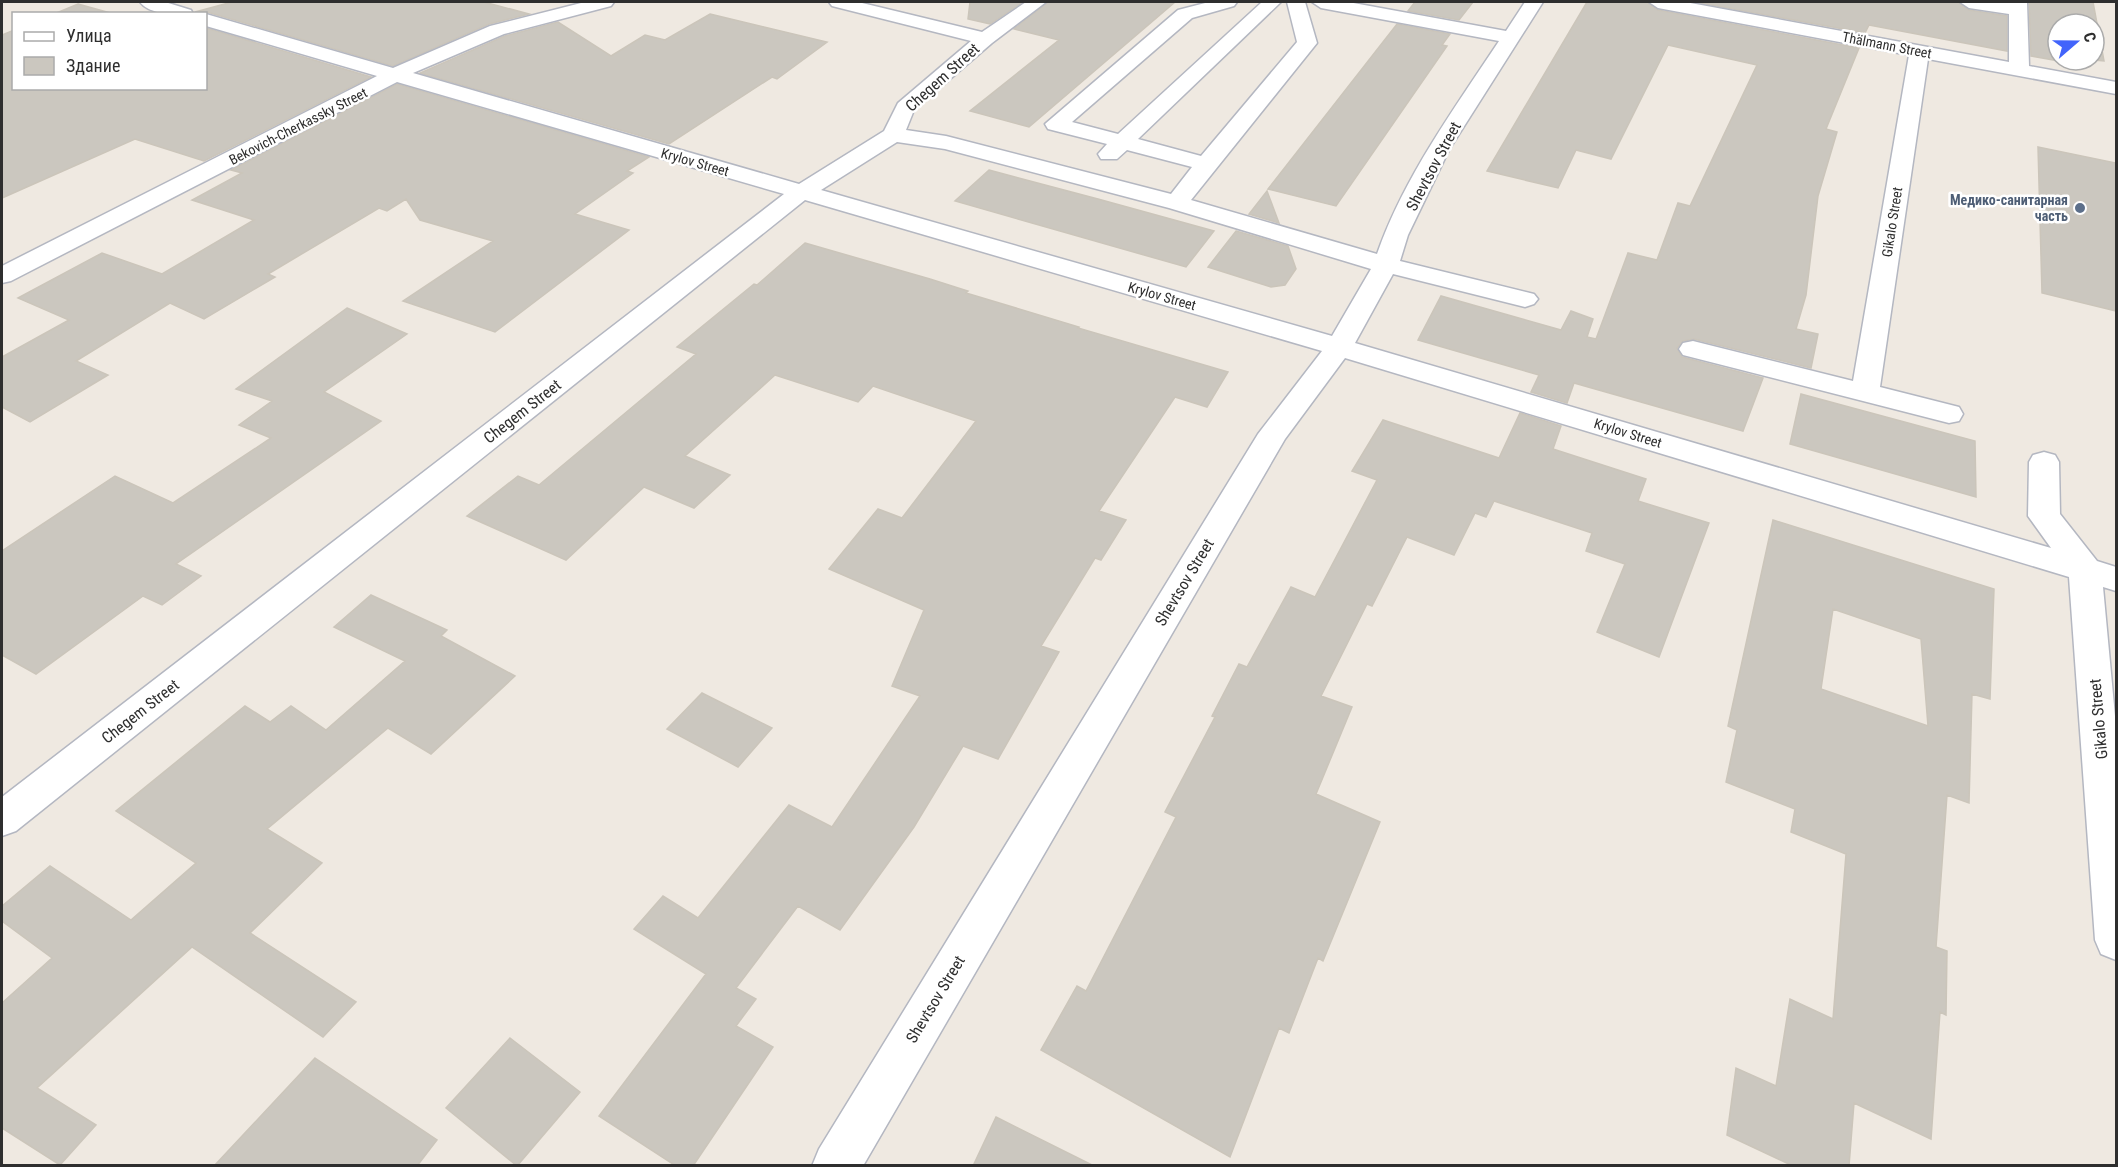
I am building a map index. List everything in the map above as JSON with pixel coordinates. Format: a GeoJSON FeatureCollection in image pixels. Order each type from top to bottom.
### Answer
{"type":"FeatureCollection","features":[{"type":"Feature","properties":{"kind":"street"},"geometry":{"type":"LineString","coordinates":[[149,2],[178,12]]}},
{"type":"Feature","properties":{"kind":"street","name":"Bekovich-Cherkassky Street"},"geometry":{"type":"LineString","coordinates":[[2,276],[395,77],[418,63],[497,30],[604,2]]}},
{"type":"Feature","properties":{"kind":"street"},"geometry":{"type":"LineString","coordinates":[[838,2],[985,39]]}},
{"type":"Feature","properties":{"kind":"street","name":"Chegem Street"},"geometry":{"type":"LineString","coordinates":[[2,819],[800,192],[893,135],[905,107],[985,39],[1037,2]]}},
{"type":"Feature","properties":{"kind":"street"},"geometry":{"type":"LineString","coordinates":[[1206,164],[1056,124],[1185,14],[1228,2]]}},
{"type":"Feature","properties":{"kind":"street"},"geometry":{"type":"LineString","coordinates":[[1085,180],[1121,141],[1272,2]]}},
{"type":"Feature","properties":{"kind":"street"},"geometry":{"type":"LineString","coordinates":[[1177,203],[1206,164],[1306,43],[1296,2]]}},
{"type":"Feature","properties":{"kind":"street"},"geometry":{"type":"LineString","coordinates":[[1321,2],[1510,38]]}},
{"type":"Feature","properties":{"kind":"street","name":"Shevtsov Street"},"geometry":{"type":"LineString","coordinates":[[836,1166],[1273,434],[1340,347],[1386,265],[1396,236],[1438,150],[1534,2]]}},
{"type":"Feature","properties":{"kind":"street","name":"Thälmann Street"},"geometry":{"type":"LineString","coordinates":[[1658,2],[2116,88]]}},
{"type":"Feature","properties":{"kind":"street"},"geometry":{"type":"LineString","coordinates":[[1969,2],[2018,6],[2019,70]]}},
{"type":"Feature","properties":{"kind":"street","name":"Krylov Street"},"geometry":{"type":"LineString","coordinates":[[207,20],[395,77],[1340,347],[2101,574]]}},
{"type":"Feature","properties":{"kind":"street","name":"Gikalo Street"},"geometry":{"type":"LineString","coordinates":[[1865,393],[1919,51]]}},
{"type":"Feature","properties":{"kind":"street"},"geometry":{"type":"LineString","coordinates":[[893,135],[946,143],[1177,203],[1386,265],[1525,299]]}},
{"type":"Feature","properties":{"kind":"street"},"geometry":{"type":"LineString","coordinates":[[1693,349],[1949,414]]}},
{"type":"Feature","properties":{"kind":"street"},"geometry":{"type":"LineString","coordinates":[[2044,462],[2044,516],[2101,574]]}},
{"type":"Feature","properties":{"kind":"street","name":"Gikalo Street"},"geometry":{"type":"LineString","coordinates":[[2101,574],[2116,940]]}},
{"type":"Feature","properties":{"kind":"building"},"geometry":{"type":"Polygon","coordinates":[[[232,2],[484,2],[529,14],[489,24],[393,66],[207,12],[195,12],[232,2]]]}},
{"type":"Feature","properties":{"kind":"building"},"geometry":{"type":"Polygon","coordinates":[[[970,2],[1023,2],[990,24],[968,19],[970,2]]]}},
{"type":"Feature","properties":{"kind":"building"},"geometry":{"type":"Polygon","coordinates":[[[1048,2],[1175,2],[1029,127],[970,111],[1059,40],[1014,29],[1048,2]]]}},
{"type":"Feature","properties":{"kind":"building"},"geometry":{"type":"Polygon","coordinates":[[[1415,2],[1473,2],[1459,20],[1408,11],[1415,2]]]}},
{"type":"Feature","properties":{"kind":"building"},"geometry":{"type":"Polygon","coordinates":[[[1587,2],[1647,2],[1658,10],[1859,48],[1826,129],[1837,132],[1818,196],[1806,295],[1796,329],[1818,334],[1811,368],[1694,339],[1683,341],[1677,348],[1682,357],[1763,378],[1743,431],[1574,383],[1567,403],[1531,392],[1539,375],[1418,340],[1441,296],[1561,330],[1571,311],[1593,319],[1587,337],[1596,339],[1628,253],[1657,260],[1678,203],[1690,206],[1757,65],[1668,45],[1611,159],[1576,150],[1558,188],[1487,171],[1587,2]]]}},
{"type":"Feature","properties":{"kind":"building"},"geometry":{"type":"Polygon","coordinates":[[[1695,2],[1958,2],[1969,10],[2007,16],[2007,51],[1869,25],[1865,33],[1695,2]]]}},
{"type":"Feature","properties":{"kind":"building"},"geometry":{"type":"Polygon","coordinates":[[[2029,2],[2093,2],[2095,12],[2046,12],[2046,59],[2031,56],[2029,2]]]}},
{"type":"Feature","properties":{"kind":"building"},"geometry":{"type":"Polygon","coordinates":[[[78,4],[107,12],[59,12],[78,4]]]}},
{"type":"Feature","properties":{"kind":"building"},"geometry":{"type":"Polygon","coordinates":[[[710,14],[827,42],[777,79],[772,77],[669,144],[420,73],[505,36],[558,22],[611,56],[645,35],[665,40],[710,14]]]}},
{"type":"Feature","properties":{"kind":"building"},"geometry":{"type":"Polygon","coordinates":[[[1397,24],[1450,34],[1442,45],[1447,46],[1336,206],[1268,189],[1397,24]]]}},
{"type":"Feature","properties":{"kind":"building"},"geometry":{"type":"Polygon","coordinates":[[[207,28],[371,77],[204,161],[135,139],[2,198],[2,35],[12,31],[12,90],[207,90],[207,28]]]}},
{"type":"Feature","properties":{"kind":"building"},"geometry":{"type":"Polygon","coordinates":[[[397,84],[649,157],[627,171],[633,173],[575,214],[629,230],[495,332],[403,301],[493,241],[420,220],[406,199],[387,211],[379,208],[268,274],[275,277],[204,319],[170,303],[76,361],[108,375],[30,422],[2,407],[2,357],[69,320],[18,298],[102,253],[162,274],[254,220],[192,200],[242,173],[231,170],[397,84]]]}},
{"type":"Feature","properties":{"kind":"building"},"geometry":{"type":"Polygon","coordinates":[[[2038,147],[2116,163],[2116,311],[2042,293],[2038,147]]]}},
{"type":"Feature","properties":{"kind":"building"},"geometry":{"type":"Polygon","coordinates":[[[989,170],[1214,231],[1186,267],[955,201],[989,170]]]}},
{"type":"Feature","properties":{"kind":"building"},"geometry":{"type":"Polygon","coordinates":[[[1267,191],[1279,223],[1249,214],[1267,191]]]}},
{"type":"Feature","properties":{"kind":"building"},"geometry":{"type":"Polygon","coordinates":[[[1236,231],[1288,246],[1296,269],[1285,285],[1271,287],[1208,267],[1236,231]]]}},
{"type":"Feature","properties":{"kind":"building"},"geometry":{"type":"Polygon","coordinates":[[[805,243],[930,279],[968,291],[966,293],[1078,328],[1228,372],[1207,407],[1175,397],[1099,511],[1126,520],[1101,560],[1095,558],[1041,646],[1059,652],[998,759],[963,746],[914,827],[840,930],[798,906],[736,988],[756,999],[736,1026],[773,1047],[693,1166],[676,1166],[599,1116],[706,974],[634,929],[663,896],[698,918],[789,805],[832,827],[920,696],[892,686],[924,610],[829,569],[878,509],[902,518],[976,421],[873,386],[858,402],[775,375],[685,456],[730,475],[694,508],[644,487],[566,560],[467,516],[518,476],[539,485],[696,354],[677,347],[754,284],[757,285],[805,243]]]}},
{"type":"Feature","properties":{"kind":"building"},"geometry":{"type":"Polygon","coordinates":[[[347,308],[407,334],[324,392],[381,421],[176,564],[201,576],[162,605],[143,596],[36,674],[2,655],[2,551],[115,476],[173,503],[271,438],[239,425],[272,401],[236,389],[347,308]]]}},
{"type":"Feature","properties":{"kind":"building"},"geometry":{"type":"Polygon","coordinates":[[[1801,394],[1975,441],[1976,497],[1790,444],[1801,394]]]}},
{"type":"Feature","properties":{"kind":"building"},"geometry":{"type":"Polygon","coordinates":[[[1520,413],[1561,426],[1553,449],[1646,479],[1638,501],[1709,523],[1659,657],[1597,632],[1625,564],[1586,551],[1592,533],[1494,501],[1486,517],[1475,513],[1454,555],[1407,537],[1372,606],[1367,604],[1321,696],[1352,707],[1316,794],[1380,822],[1323,961],[1318,958],[1289,1033],[1279,1028],[1230,1157],[1041,1050],[1077,986],[1086,991],[1176,817],[1165,812],[1215,717],[1212,716],[1239,664],[1247,667],[1291,587],[1315,597],[1377,480],[1352,471],[1383,420],[1499,458],[1520,413]]]}},
{"type":"Feature","properties":{"kind":"building"},"geometry":{"type":"Polygon","coordinates":[[[1773,520],[1994,589],[1990,699],[1972,694],[1969,803],[1947,795],[1936,947],[1947,951],[1946,1015],[1940,1012],[1931,1139],[1854,1103],[1849,1166],[1793,1166],[1727,1135],[1736,1068],[1776,1086],[1790,999],[1833,1019],[1846,854],[1791,832],[1795,809],[1726,782],[1737,730],[1728,726],[1773,520]],[[1833,609],[1821,689],[1928,726],[1921,639],[1833,609]]]}},
{"type":"Feature","properties":{"kind":"building"},"geometry":{"type":"Polygon","coordinates":[[[371,595],[447,630],[441,636],[515,676],[431,754],[388,728],[267,829],[322,863],[250,933],[356,1002],[323,1037],[192,947],[37,1088],[96,1125],[60,1165],[2,1128],[2,1003],[52,958],[2,921],[2,906],[50,866],[131,920],[196,863],[116,811],[245,706],[270,722],[291,706],[326,730],[405,661],[334,627],[371,595]]]}},
{"type":"Feature","properties":{"kind":"building"},"geometry":{"type":"Polygon","coordinates":[[[702,693],[772,728],[738,767],[667,729],[702,693]]]}},
{"type":"Feature","properties":{"kind":"building"},"geometry":{"type":"Polygon","coordinates":[[[510,1038],[580,1092],[517,1166],[446,1108],[510,1038]]]}},
{"type":"Feature","properties":{"kind":"building"},"geometry":{"type":"Polygon","coordinates":[[[315,1058],[437,1140],[417,1166],[214,1166],[315,1058]]]}},
{"type":"Feature","properties":{"kind":"building"},"geometry":{"type":"Polygon","coordinates":[[[996,1117],[1094,1166],[973,1166],[996,1117]]]}},
{"type":"Feature","properties":{"kind":"place","name":"Медико-санитарная часть"},"geometry":{"type":"Point","coordinates":[2080,208]}}]}
